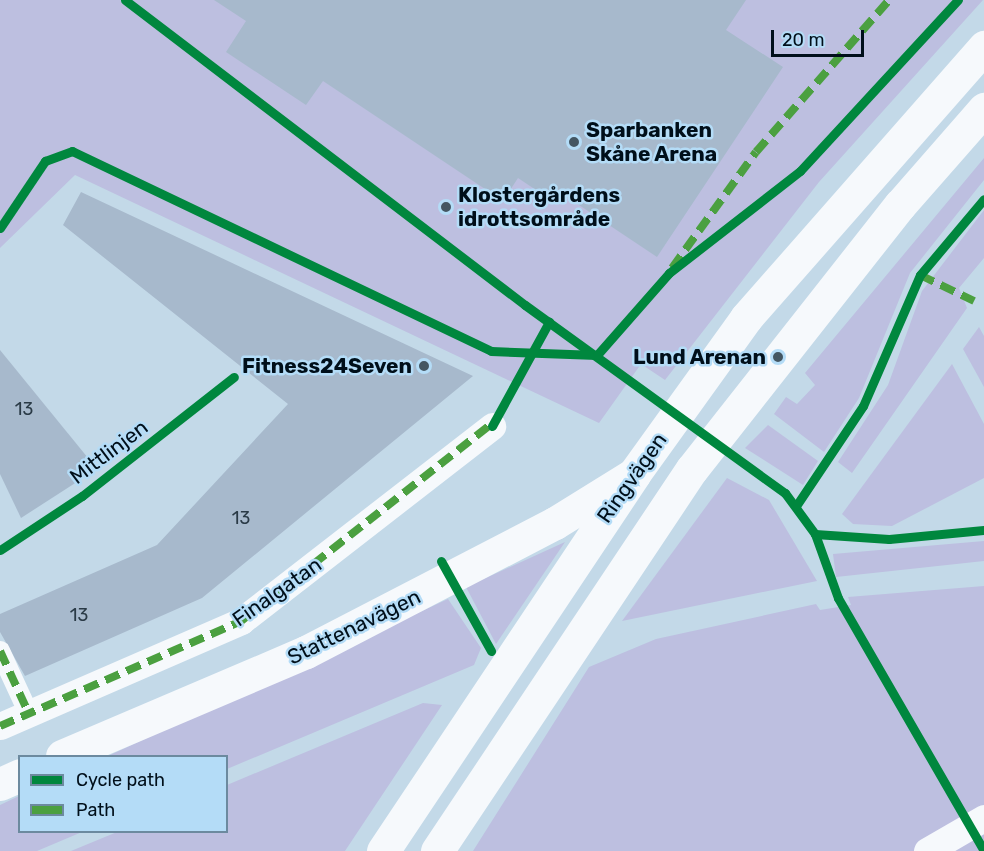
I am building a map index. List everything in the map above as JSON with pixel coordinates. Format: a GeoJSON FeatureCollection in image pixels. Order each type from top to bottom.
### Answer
{"type":"FeatureCollection","features":[{"type":"Feature","properties":{"kind":"main road","name":"Ringvägen"},"geometry":{"type":"LineString","coordinates":[[383,851],[634,474],[746,318],[984,47]]}},
{"type":"Feature","properties":{"kind":"main road","name":"Ringvägen"},"geometry":{"type":"LineString","coordinates":[[437,851],[692,469],[900,205],[984,110]]}},
{"type":"Feature","properties":{"kind":"main road","name":"Stattenavägen"},"geometry":{"type":"LineString","coordinates":[[64,755],[306,652],[555,523],[634,474]]}},
{"type":"Feature","properties":{"kind":"main road"},"geometry":{"type":"LineString","coordinates":[[0,784],[18,776]]}},
{"type":"Feature","properties":{"kind":"street","name":"Finalgatan"},"geometry":{"type":"LineString","coordinates":[[0,726],[241,621],[492,426]]}},
{"type":"Feature","properties":{"kind":"street"},"geometry":{"type":"LineString","coordinates":[[0,651],[28,714]]}},
{"type":"Feature","properties":{"kind":"street"},"geometry":{"type":"LineString","coordinates":[[927,851],[984,818]]}},
{"type":"Feature","properties":{"kind":"shaded area","name":"Klostergårdens idrottsområde"},"geometry":{"type":"Polygon","coordinates":[[[0,0],[983,0],[819,182],[665,380],[641,364],[599,423],[75,175],[0,248],[0,0]]]}},
{"type":"Feature","properties":{"kind":"shaded area"},"geometry":{"type":"Polygon","coordinates":[[[984,158],[984,180],[910,273],[859,398],[824,452],[774,414],[786,397],[797,404],[815,385],[805,373],[984,158]]]}},
{"type":"Feature","properties":{"kind":"shaded area"},"geometry":{"type":"Polygon","coordinates":[[[984,210],[984,258],[959,288],[967,308],[852,473],[838,462],[888,385],[922,291],[984,210]]]}},
{"type":"Feature","properties":{"kind":"shaded area"},"geometry":{"type":"Polygon","coordinates":[[[979,327],[984,336],[984,387],[963,349],[979,327]]]}},
{"type":"Feature","properties":{"kind":"shaded area"},"geometry":{"type":"Polygon","coordinates":[[[952,364],[984,424],[984,478],[892,526],[853,524],[842,514],[952,364]]]}},
{"type":"Feature","properties":{"kind":"shaded area"},"geometry":{"type":"Polygon","coordinates":[[[768,425],[818,461],[803,485],[745,448],[768,425]]]}},
{"type":"Feature","properties":{"kind":"shaded area"},"geometry":{"type":"Polygon","coordinates":[[[727,478],[769,500],[817,581],[622,621],[727,478]]]}},
{"type":"Feature","properties":{"kind":"shaded area"},"geometry":{"type":"Polygon","coordinates":[[[984,541],[984,561],[836,577],[833,554],[984,541]]]}},
{"type":"Feature","properties":{"kind":"shaded area"},"geometry":{"type":"Polygon","coordinates":[[[565,542],[496,644],[466,587],[565,542]]]}},
{"type":"Feature","properties":{"kind":"shaded area"},"geometry":{"type":"Polygon","coordinates":[[[984,586],[984,851],[473,851],[589,667],[656,639],[816,604],[820,610],[851,605],[848,597],[984,586]]]}},
{"type":"Feature","properties":{"kind":"shaded area"},"geometry":{"type":"Polygon","coordinates":[[[448,599],[481,648],[474,665],[228,769],[228,755],[110,755],[448,599]]]}},
{"type":"Feature","properties":{"kind":"shaded area"},"geometry":{"type":"Polygon","coordinates":[[[423,703],[442,705],[345,851],[71,851],[115,833],[228,833],[228,785],[423,703]]]}},
{"type":"Feature","properties":{"kind":"shaded area"},"geometry":{"type":"Polygon","coordinates":[[[18,796],[18,833],[80,833],[37,851],[0,851],[0,805],[18,796]]]}},
{"type":"Feature","properties":{"kind":"building","name":"Sparbanken Skåne Arena"},"geometry":{"type":"Polygon","coordinates":[[[214,0],[746,0],[726,30],[783,67],[657,257],[561,193],[554,202],[518,178],[503,201],[323,81],[306,105],[226,52],[246,21],[214,0]]]}},
{"type":"Feature","properties":{"kind":"building"},"geometry":{"type":"Polygon","coordinates":[[[81,192],[473,376],[202,598],[25,676],[0,632],[0,614],[157,545],[288,404],[63,225],[81,192]]]}},
{"type":"Feature","properties":{"kind":"building"},"geometry":{"type":"Polygon","coordinates":[[[0,350],[97,469],[21,518],[0,474],[0,350]]]}},
{"type":"Feature","properties":{"kind":"marked path"},"geometry":{"type":"LineString","coordinates":[[672,268],[756,152],[889,0]]}},
{"type":"Feature","properties":{"kind":"marked path"},"geometry":{"type":"LineString","coordinates":[[920,275],[974,301]]}},
{"type":"Feature","properties":{"kind":"marked path"},"geometry":{"type":"LineString","coordinates":[[0,726],[241,621],[494,422]]}},
{"type":"Feature","properties":{"kind":"marked path"},"geometry":{"type":"LineString","coordinates":[[0,651],[29,714]]}},
{"type":"Feature","properties":{"kind":"cycle path"},"geometry":{"type":"LineString","coordinates":[[125,0],[525,305],[785,493],[815,534],[838,598],[984,851]]}},
{"type":"Feature","properties":{"kind":"cycle path"},"geometry":{"type":"LineString","coordinates":[[597,355],[669,273],[800,171],[958,0]]}},
{"type":"Feature","properties":{"kind":"cycle path"},"geometry":{"type":"LineString","coordinates":[[0,228],[45,161],[72,151],[491,351],[597,355]]}},
{"type":"Feature","properties":{"kind":"cycle path"},"geometry":{"type":"LineString","coordinates":[[796,506],[863,406],[920,275],[984,199]]}},
{"type":"Feature","properties":{"kind":"cycle path"},"geometry":{"type":"LineString","coordinates":[[492,426],[549,322]]}},
{"type":"Feature","properties":{"kind":"cycle path","name":"Mittlinjen"},"geometry":{"type":"LineString","coordinates":[[0,550],[82,496],[234,377]]}},
{"type":"Feature","properties":{"kind":"cycle path"},"geometry":{"type":"LineString","coordinates":[[815,534],[889,539],[984,530]]}},
{"type":"Feature","properties":{"kind":"cycle path"},"geometry":{"type":"LineString","coordinates":[[441,561],[491,651]]}},
{"type":"Feature","properties":{"kind":"place","name":"Sparbanken Skåne Arena"},"geometry":{"type":"Point","coordinates":[574,142]}},
{"type":"Feature","properties":{"kind":"place","name":"Klostergårdens idrottsområde"},"geometry":{"type":"Point","coordinates":[446,207]}},
{"type":"Feature","properties":{"kind":"place","name":"Lund Arenan"},"geometry":{"type":"Point","coordinates":[778,357]}},
{"type":"Feature","properties":{"kind":"place","name":"Fitness24Seven"},"geometry":{"type":"Point","coordinates":[424,366]}}]}
